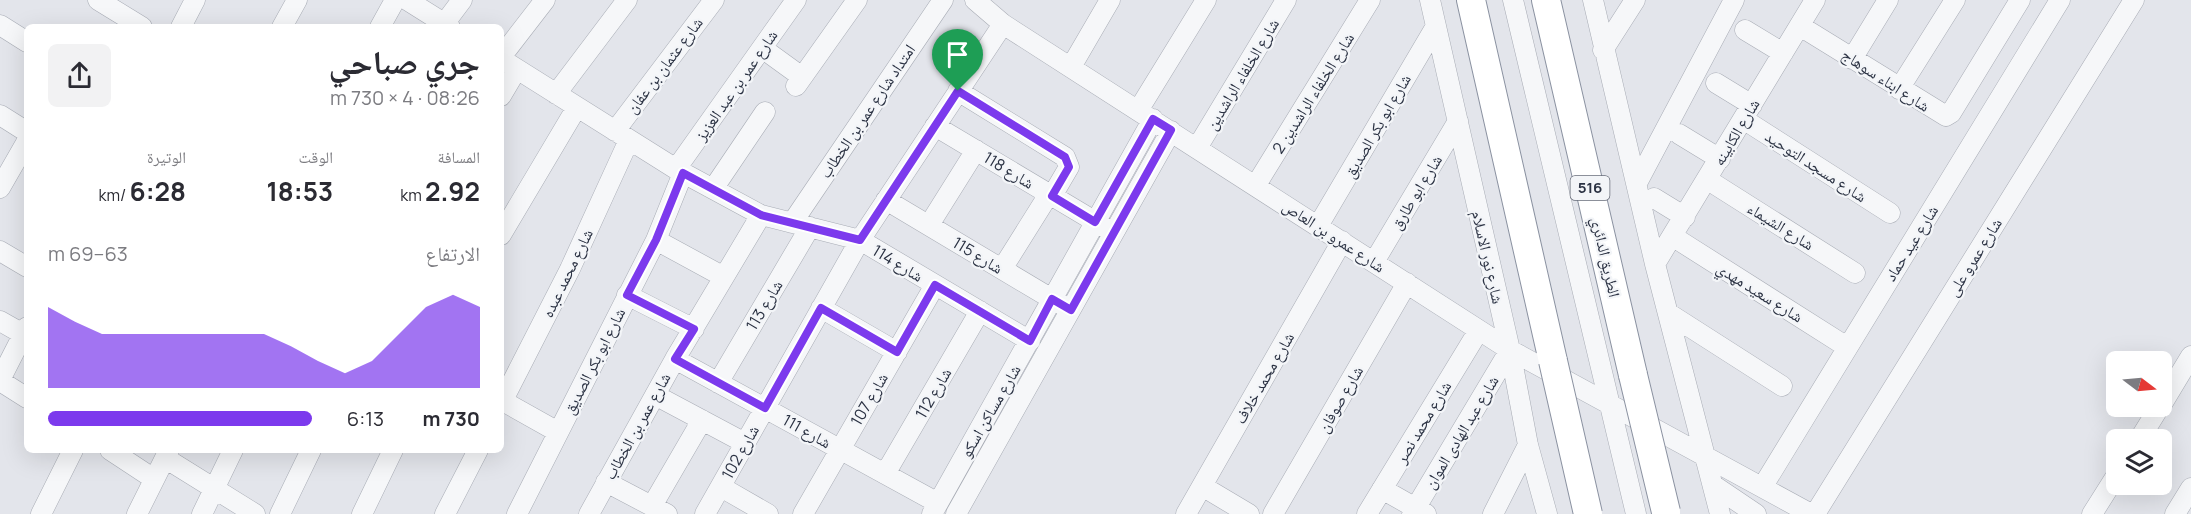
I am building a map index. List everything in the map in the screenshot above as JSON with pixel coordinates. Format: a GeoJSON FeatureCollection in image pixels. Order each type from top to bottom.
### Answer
{"type":"FeatureCollection","features":[{"type":"Feature","properties":{"kind":"highway"},"geometry":{"type":"LineString","coordinates":[[1472,0],[1588,514]]}},
{"type":"Feature","properties":{"kind":"highway","name":"الطريق الدائري"},"geometry":{"type":"LineString","coordinates":[[1546,0],[1666,513]]}},
{"type":"Feature","properties":{"kind":"street"},"geometry":{"type":"LineString","coordinates":[[98,0],[137,24]]}},
{"type":"Feature","properties":{"kind":"street"},"geometry":{"type":"LineString","coordinates":[[284,24],[297,0]]}},
{"type":"Feature","properties":{"kind":"street"},"geometry":{"type":"LineString","coordinates":[[382,24],[395,0]]}},
{"type":"Feature","properties":{"kind":"street"},"geometry":{"type":"LineString","coordinates":[[407,0],[445,24]]}},
{"type":"Feature","properties":{"kind":"street"},"geometry":{"type":"LineString","coordinates":[[448,24],[462,0]]}},
{"type":"Feature","properties":{"kind":"street"},"geometry":{"type":"LineString","coordinates":[[506,62],[546,0]]}},
{"type":"Feature","properties":{"kind":"street"},"geometry":{"type":"LineString","coordinates":[[556,94],[627,0]]}},
{"type":"Feature","properties":{"kind":"street","name":"شارع عثمان بن عفان"},"geometry":{"type":"LineString","coordinates":[[622,135],[714,0]]}},
{"type":"Feature","properties":{"kind":"street","name":"شارع عمر بن عبد العزيز"},"geometry":{"type":"LineString","coordinates":[[680,171],[796,0]]}},
{"type":"Feature","properties":{"kind":"street"},"geometry":{"type":"LineString","coordinates":[[762,48],[799,82],[857,0]]}},
{"type":"Feature","properties":{"kind":"street","name":"امتداد شارع عمر بن الخطاب"},"geometry":{"type":"LineString","coordinates":[[801,225],[943,0]]}},
{"type":"Feature","properties":{"kind":"street","name":"شارع عمرو بن العاص"},"geometry":{"type":"LineString","coordinates":[[975,0],[1003,24],[1510,350],[1813,514]]}},
{"type":"Feature","properties":{"kind":"street"},"geometry":{"type":"LineString","coordinates":[[1071,67],[1110,0]]}},
{"type":"Feature","properties":{"kind":"street","name":"شارع مساكن اسكو"},"geometry":{"type":"LineString","coordinates":[[935,508],[1095,222],[1146,114],[1206,0]]}},
{"type":"Feature","properties":{"kind":"street","name":"شارع الخلفاء الراشدين"},"geometry":{"type":"LineString","coordinates":[[1197,148],[1286,0]]}},
{"type":"Feature","properties":{"kind":"street","name":"شارع الخلفاء الراشدين 2"},"geometry":{"type":"LineString","coordinates":[[1256,185],[1370,0]]}},
{"type":"Feature","properties":{"kind":"street","name":"شارع نور الاسلام"},"geometry":{"type":"LineString","coordinates":[[1430,0],[1510,350],[1528,444],[1547,514]]}},
{"type":"Feature","properties":{"kind":"street"},"geometry":{"type":"LineString","coordinates":[[1513,0],[1636,514]]}},
{"type":"Feature","properties":{"kind":"street"},"geometry":{"type":"LineString","coordinates":[[1593,0],[1655,264],[1720,514]]}},
{"type":"Feature","properties":{"kind":"street"},"geometry":{"type":"LineString","coordinates":[[1604,50],[1635,0]]}},
{"type":"Feature","properties":{"kind":"street"},"geometry":{"type":"LineString","coordinates":[[1637,183],[1734,0]]}},
{"type":"Feature","properties":{"kind":"street","name":"شارع الكابينه"},"geometry":{"type":"LineString","coordinates":[[1655,264],[1815,0]]}},
{"type":"Feature","properties":{"kind":"street"},"geometry":{"type":"LineString","coordinates":[[1852,59],[1888,0]]}},
{"type":"Feature","properties":{"kind":"street"},"geometry":{"type":"LineString","coordinates":[[1899,89],[1955,0]]}},
{"type":"Feature","properties":{"kind":"street","name":"شارع ابناء سوهاج"},"geometry":{"type":"LineString","coordinates":[[1800,26],[1941,116],[1951,113],[2020,0]]}},
{"type":"Feature","properties":{"kind":"street","name":"شارع عيد حماد"},"geometry":{"type":"LineString","coordinates":[[1763,486],[2060,0]]}},
{"type":"Feature","properties":{"kind":"street","name":"شارع عمرو على"},"geometry":{"type":"LineString","coordinates":[[1813,514],[2134,0]]}},
{"type":"Feature","properties":{"kind":"street"},"geometry":{"type":"LineString","coordinates":[[182,24],[189,2]]}},
{"type":"Feature","properties":{"kind":"street","name":"شارع 102"},"geometry":{"type":"LineString","coordinates":[[705,514],[860,240],[1003,24]]}},
{"type":"Feature","properties":{"kind":"street"},"geometry":{"type":"LineString","coordinates":[[0,25],[24,40]]}},
{"type":"Feature","properties":{"kind":"street","name":"شارع ابو بكر الصديق"},"geometry":{"type":"LineString","coordinates":[[1318,226],[1436,26]]}},
{"type":"Feature","properties":{"kind":"street"},"geometry":{"type":"LineString","coordinates":[[1745,30],[1784,53]]}},
{"type":"Feature","properties":{"kind":"street","name":"شارع 114"},"geometry":{"type":"LineString","coordinates":[[506,62],[680,171],[761,215],[860,240],[1030,341]]}},
{"type":"Feature","properties":{"kind":"street","name":"شارع مسجد التوحيد"},"geometry":{"type":"LineString","coordinates":[[1716,83],[1747,112],[1890,213]]}},
{"type":"Feature","properties":{"kind":"street"},"geometry":{"type":"LineString","coordinates":[[958,91],[1069,162],[1069,167],[1002,269]]}},
{"type":"Feature","properties":{"kind":"street"},"geometry":{"type":"LineString","coordinates":[[504,231],[578,107]]}},
{"type":"Feature","properties":{"kind":"street"},"geometry":{"type":"LineString","coordinates":[[713,189],[765,112]]}},
{"type":"Feature","properties":{"kind":"street"},"geometry":{"type":"LineString","coordinates":[[0,115],[24,130]]}},
{"type":"Feature","properties":{"kind":"street","name":"شارع ابو طارق"},"geometry":{"type":"LineString","coordinates":[[1374,262],[1458,121]]}},
{"type":"Feature","properties":{"kind":"street","name":"شارع 118"},"geometry":{"type":"LineString","coordinates":[[935,126],[1114,233]]}},
{"type":"Feature","properties":{"kind":"street","name":"شارع مساكن اسكو"},"geometry":{"type":"LineString","coordinates":[[956,514],[1171,130]]}},
{"type":"Feature","properties":{"kind":"street"},"geometry":{"type":"LineString","coordinates":[[1679,134],[1720,159]]}},
{"type":"Feature","properties":{"kind":"street","name":"شارع محمد عبده"},"geometry":{"type":"LineString","coordinates":[[504,398],[570,269],[622,135]]}},
{"type":"Feature","properties":{"kind":"street"},"geometry":{"type":"LineString","coordinates":[[0,188],[24,146]]}},
{"type":"Feature","properties":{"kind":"street"},"geometry":{"type":"LineString","coordinates":[[929,225],[976,150]]}},
{"type":"Feature","properties":{"kind":"street","name":"شارع ابو بكر الصديق"},"geometry":{"type":"LineString","coordinates":[[517,514],[656,240],[680,171]]}},
{"type":"Feature","properties":{"kind":"street","name":"شارع الشيماء"},"geometry":{"type":"LineString","coordinates":[[1708,180],[1855,273]]}},
{"type":"Feature","properties":{"kind":"street"},"geometry":{"type":"LineString","coordinates":[[1654,198],[1685,217]]}},
{"type":"Feature","properties":{"kind":"street","name":"شارع 115"},"geometry":{"type":"LineString","coordinates":[[886,200],[1071,310]]}},
{"type":"Feature","properties":{"kind":"street","name":"شارع عمر بن الخطاب"},"geometry":{"type":"LineString","coordinates":[[592,513],[606,482],[675,359],[761,215]]}},
{"type":"Feature","properties":{"kind":"street","name":"شارع 113"},"geometry":{"type":"LineString","coordinates":[[718,383],[801,225]]}},
{"type":"Feature","properties":{"kind":"street","name":"شارع سعيد مهدي"},"geometry":{"type":"LineString","coordinates":[[1672,236],[1847,347]]}},
{"type":"Feature","properties":{"kind":"street"},"geometry":{"type":"LineString","coordinates":[[656,240],[724,277]]}},
{"type":"Feature","properties":{"kind":"street","name":"شارع محمد خلاف"},"geometry":{"type":"LineString","coordinates":[[1186,514],[1342,241]]}},
{"type":"Feature","properties":{"kind":"street"},"geometry":{"type":"LineString","coordinates":[[0,252],[24,265]]}},
{"type":"Feature","properties":{"kind":"street","name":"شارع صوفان"},"geometry":{"type":"LineString","coordinates":[[1273,514],[1407,283]]}},
{"type":"Feature","properties":{"kind":"street","name":"شارع 107"},"geometry":{"type":"LineString","coordinates":[[803,514],[935,285]]}},
{"type":"Feature","properties":{"kind":"street"},"geometry":{"type":"LineString","coordinates":[[627,295],[694,329]]}},
{"type":"Feature","properties":{"kind":"street"},"geometry":{"type":"LineString","coordinates":[[821,308],[897,352]]}},
{"type":"Feature","properties":{"kind":"street","name":"شارع 112"},"geometry":{"type":"LineString","coordinates":[[885,474],[980,311]]}},
{"type":"Feature","properties":{"kind":"street"},"geometry":{"type":"LineString","coordinates":[[1668,312],[1782,386]]}},
{"type":"Feature","properties":{"kind":"street"},"geometry":{"type":"LineString","coordinates":[[0,321],[24,330]]}},
{"type":"Feature","properties":{"kind":"street","name":"شارع محمد نصر"},"geometry":{"type":"LineString","coordinates":[[1367,514],[1479,330]]}},
{"type":"Feature","properties":{"kind":"street"},"geometry":{"type":"LineString","coordinates":[[24,332],[0,380],[24,396]]}},
{"type":"Feature","properties":{"kind":"street","name":"شارع عبد الهادى الموان"},"geometry":{"type":"LineString","coordinates":[[1418,512],[1510,350]]}},
{"type":"Feature","properties":{"kind":"street"},"geometry":{"type":"LineString","coordinates":[[2172,387],[2191,356]]}},
{"type":"Feature","properties":{"kind":"street","name":"شارع 111"},"geometry":{"type":"LineString","coordinates":[[675,359],[885,474],[935,508]]}},
{"type":"Feature","properties":{"kind":"street"},"geometry":{"type":"LineString","coordinates":[[655,395],[745,443]]}},
{"type":"Feature","properties":{"kind":"street"},"geometry":{"type":"LineString","coordinates":[[504,403],[558,432]]}},
{"type":"Feature","properties":{"kind":"street"},"geometry":{"type":"LineString","coordinates":[[606,482],[660,510],[702,420]]}},
{"type":"Feature","properties":{"kind":"street"},"geometry":{"type":"LineString","coordinates":[[984,422],[1002,433]]}},
{"type":"Feature","properties":{"kind":"street"},"geometry":{"type":"LineString","coordinates":[[1493,514],[1528,444]]}},
{"type":"Feature","properties":{"kind":"street"},"geometry":{"type":"LineString","coordinates":[[41,514],[72,453]]}},
{"type":"Feature","properties":{"kind":"street"},"geometry":{"type":"LineString","coordinates":[[115,453],[154,479]]}},
{"type":"Feature","properties":{"kind":"street"},"geometry":{"type":"LineString","coordinates":[[202,514],[232,453]]}},
{"type":"Feature","properties":{"kind":"street"},"geometry":{"type":"LineString","coordinates":[[280,514],[309,453]]}},
{"type":"Feature","properties":{"kind":"street"},"geometry":{"type":"LineString","coordinates":[[362,514],[392,453]]}},
{"type":"Feature","properties":{"kind":"street"},"geometry":{"type":"LineString","coordinates":[[445,514],[476,453]]}},
{"type":"Feature","properties":{"kind":"street"},"geometry":{"type":"LineString","coordinates":[[137,514],[167,454],[214,489],[255,514]]}},
{"type":"Feature","properties":{"kind":"street"},"geometry":{"type":"LineString","coordinates":[[1713,485],[1756,514]]}},
{"type":"Feature","properties":{"kind":"street"},"geometry":{"type":"LineString","coordinates":[[1202,486],[1249,514]]}},
{"type":"Feature","properties":{"kind":"street"},"geometry":{"type":"LineString","coordinates":[[721,487],[768,514]]}},
{"type":"Feature","properties":{"kind":"street"},"geometry":{"type":"LineString","coordinates":[[2175,514],[2191,488]]}},
{"type":"Feature","properties":{"kind":"street"},"geometry":{"type":"LineString","coordinates":[[1382,489],[1418,512]]}},
{"type":"Feature","properties":{"kind":"street"},"geometry":{"type":"LineString","coordinates":[[2092,514],[2106,492]]}},
{"type":"Feature","properties":{"kind":"route"},"geometry":{"type":"LineString","coordinates":[[958,91],[1065,157],[1069,162],[1069,167],[1052,196],[1095,222],[1153,119],[1171,130],[1071,310],[1052,299],[1030,341],[935,285],[897,352],[821,308],[765,408],[675,359],[694,329],[627,295],[656,240],[683,173],[761,215],[860,240],[958,91]]}}]}
